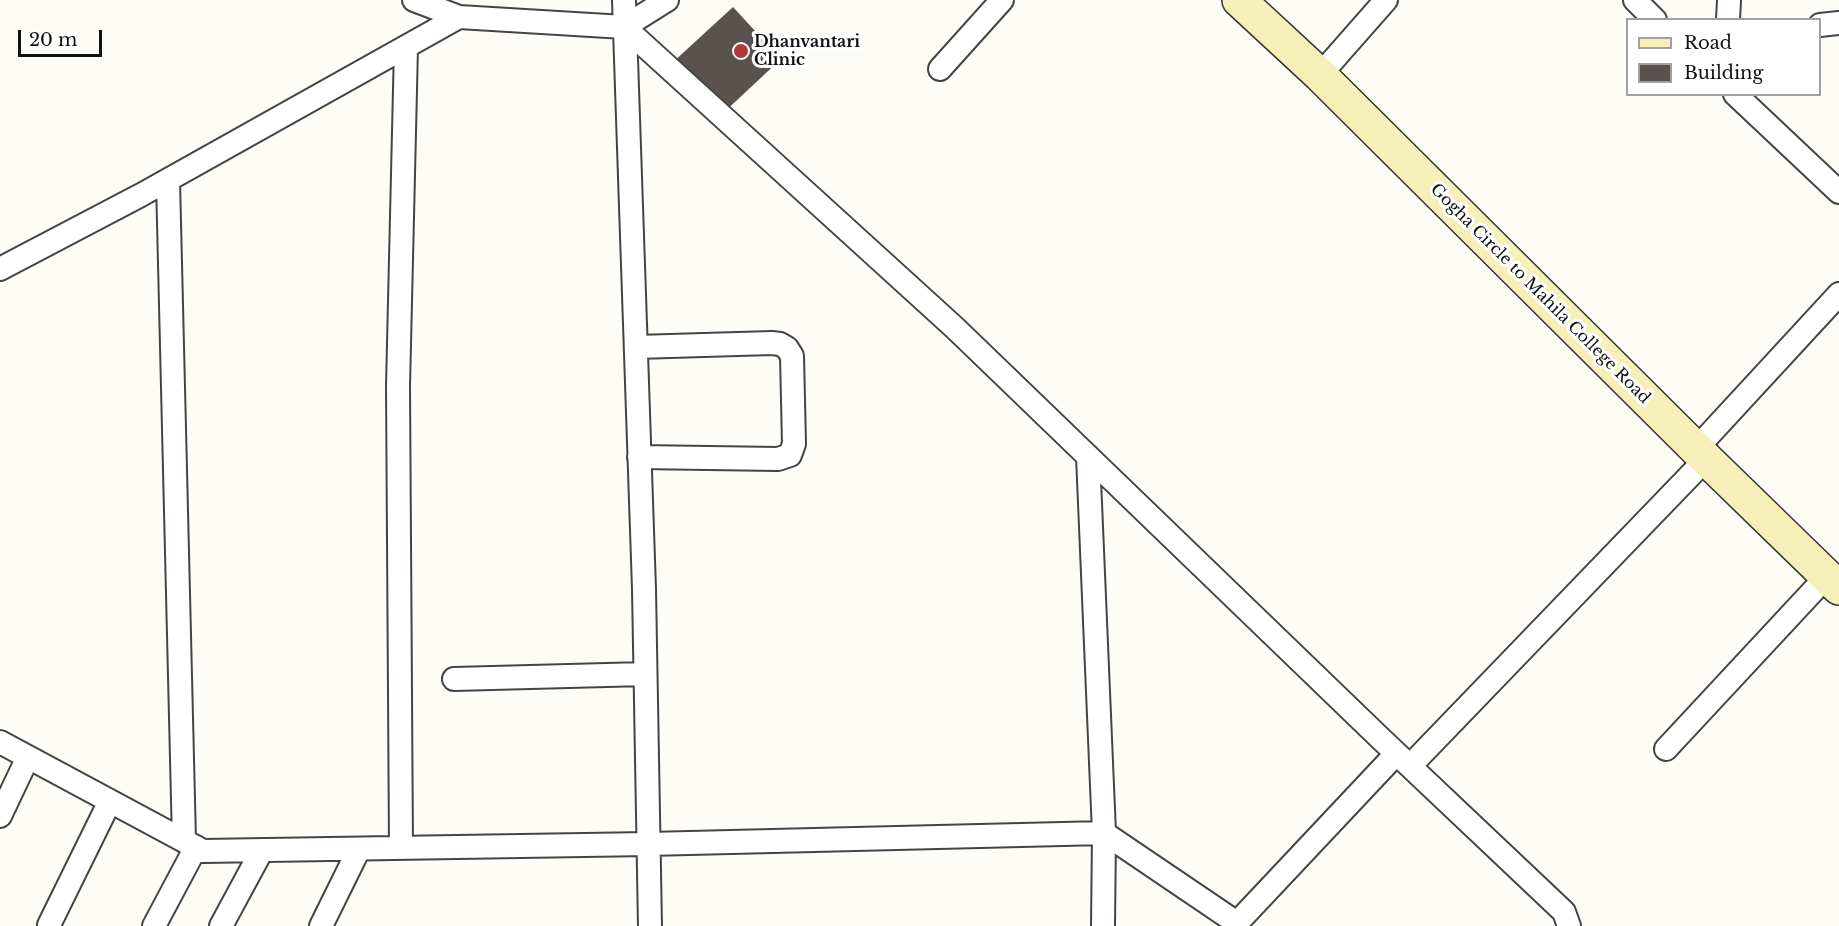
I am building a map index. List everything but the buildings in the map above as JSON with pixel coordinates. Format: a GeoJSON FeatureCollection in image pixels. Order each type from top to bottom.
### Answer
{"type":"FeatureCollection","features":[{"type":"Feature","properties":{"kind":"main road","name":"Gogha Circle to Mahila College Road"},"geometry":{"type":"LineString","coordinates":[[1239,0],[1320,75],[1833,582]]}},
{"type":"Feature","properties":{"kind":"street"},"geometry":{"type":"LineString","coordinates":[[414,0],[459,17],[624,27],[667,0]]}},
{"type":"Feature","properties":{"kind":"street"},"geometry":{"type":"LineString","coordinates":[[624,0],[636,347],[650,926]]}},
{"type":"Feature","properties":{"kind":"street"},"geometry":{"type":"LineString","coordinates":[[940,69],[1002,0]]}},
{"type":"Feature","properties":{"kind":"street"},"geometry":{"type":"LineString","coordinates":[[1320,75],[1386,0]]}},
{"type":"Feature","properties":{"kind":"street"},"geometry":{"type":"LineString","coordinates":[[1635,0],[1653,18]]}},
{"type":"Feature","properties":{"kind":"street"},"geometry":{"type":"LineString","coordinates":[[1728,18],[1729,0]]}},
{"type":"Feature","properties":{"kind":"street"},"geometry":{"type":"LineString","coordinates":[[0,269],[168,181],[459,17]]}},
{"type":"Feature","properties":{"kind":"street"},"geometry":{"type":"LineString","coordinates":[[1821,25],[1839,23]]}},
{"type":"Feature","properties":{"kind":"street"},"geometry":{"type":"LineString","coordinates":[[624,27],[955,328],[1563,912],[1569,926]]}},
{"type":"Feature","properties":{"kind":"street"},"geometry":{"type":"LineString","coordinates":[[401,848],[398,386],[406,47]]}},
{"type":"Feature","properties":{"kind":"street"},"geometry":{"type":"LineString","coordinates":[[1737,96],[1839,192]]}},
{"type":"Feature","properties":{"kind":"street"},"geometry":{"type":"LineString","coordinates":[[154,926],[190,844],[168,181]]}},
{"type":"Feature","properties":{"kind":"street"},"geometry":{"type":"LineString","coordinates":[[0,742],[203,851],[648,844],[1104,833],[1238,925],[1403,760],[1701,454],[1839,294]]}},
{"type":"Feature","properties":{"kind":"street"},"geometry":{"type":"LineString","coordinates":[[636,347],[771,343],[787,348],[792,356],[794,444],[790,455],[778,459],[639,457]]}},
{"type":"Feature","properties":{"kind":"street"},"geometry":{"type":"LineString","coordinates":[[1088,456],[1104,833],[1103,926]]}},
{"type":"Feature","properties":{"kind":"street"},"geometry":{"type":"LineString","coordinates":[[1666,749],[1833,582]]}},
{"type":"Feature","properties":{"kind":"street"},"geometry":{"type":"LineString","coordinates":[[454,679],[645,674]]}},
{"type":"Feature","properties":{"kind":"street"},"geometry":{"type":"LineString","coordinates":[[0,816],[28,757]]}},
{"type":"Feature","properties":{"kind":"street"},"geometry":{"type":"LineString","coordinates":[[49,925],[110,801]]}},
{"type":"Feature","properties":{"kind":"street"},"geometry":{"type":"LineString","coordinates":[[321,926],[359,849]]}},
{"type":"Feature","properties":{"kind":"street"},"geometry":{"type":"LineString","coordinates":[[221,926],[262,850]]}},
{"type":"Feature","properties":{"kind":"place","name":"Dhanvantari Clinic"},"geometry":{"type":"Point","coordinates":[741,51]}}]}
